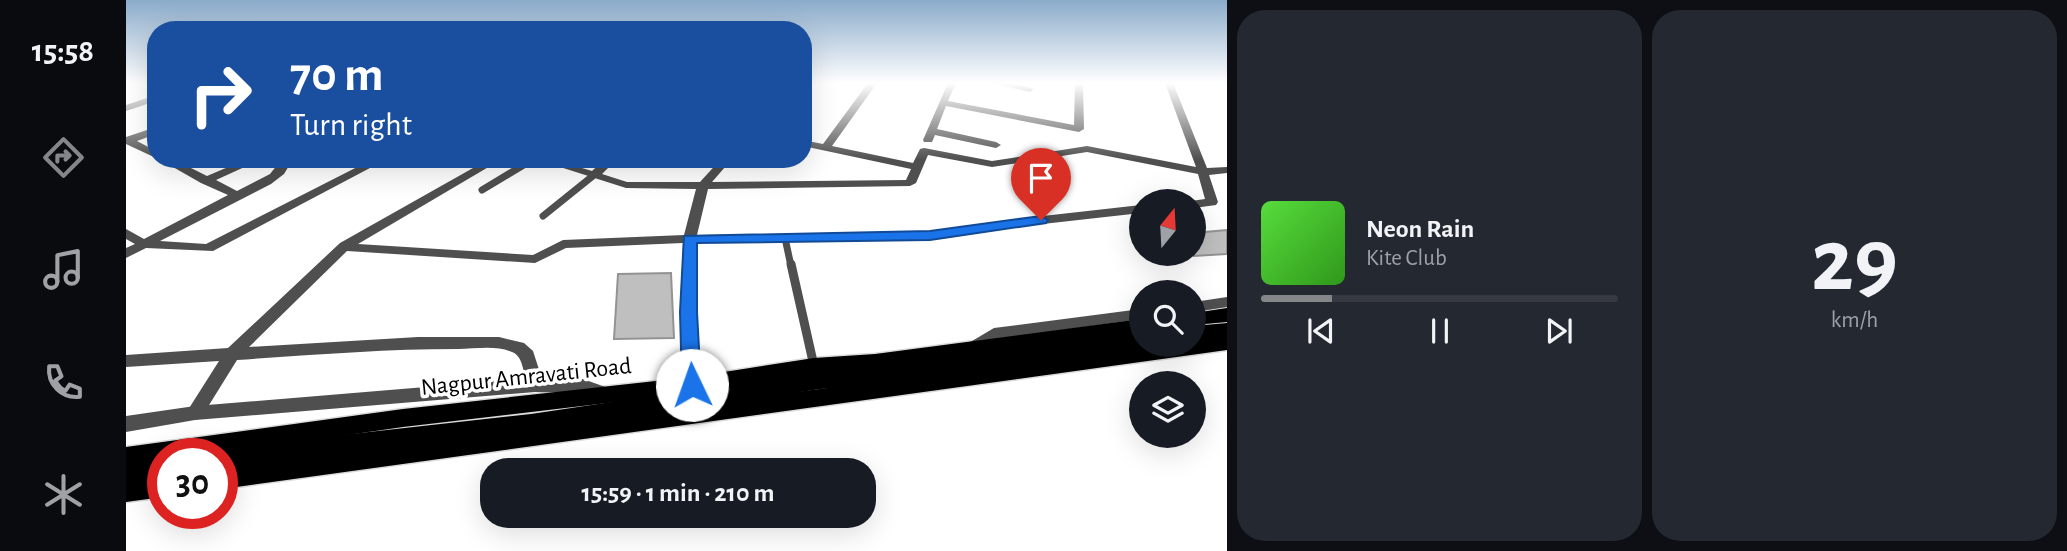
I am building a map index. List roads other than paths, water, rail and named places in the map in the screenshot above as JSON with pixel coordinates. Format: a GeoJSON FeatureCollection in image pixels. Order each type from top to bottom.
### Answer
{"type":"FeatureCollection","features":[{"type":"Feature","properties":{"kind":"highway"},"geometry":{"type":"LineString","coordinates":[[1206,326],[1224,314]]}},
{"type":"Feature","properties":{"kind":"highway"},"geometry":{"type":"LineString","coordinates":[[238,461],[531,424],[820,380],[883,376],[1129,342]]}},
{"type":"Feature","properties":{"kind":"highway"},"geometry":{"type":"LineString","coordinates":[[126,475],[147,473]]}},
{"type":"Feature","properties":{"kind":"main road"},"geometry":{"type":"LineString","coordinates":[[1206,317],[1224,314]]}},
{"type":"Feature","properties":{"kind":"main road","name":"Nagpur Amravati Road"},"geometry":{"type":"LineString","coordinates":[[126,457],[403,418],[610,396],[814,366],[875,362],[1129,328]]}},
{"type":"Feature","properties":{"kind":"main road"},"geometry":{"type":"LineString","coordinates":[[238,476],[1227,343]]}},
{"type":"Feature","properties":{"kind":"main road"},"geometry":{"type":"LineString","coordinates":[[126,491],[147,488]]}},
{"type":"Feature","properties":{"kind":"street"},"geometry":{"type":"LineString","coordinates":[[825,148],[854,109]]}},
{"type":"Feature","properties":{"kind":"street"},"geometry":{"type":"LineString","coordinates":[[570,168],[626,184],[703,186],[910,183],[941,109]]}},
{"type":"Feature","properties":{"kind":"street"},"geometry":{"type":"LineString","coordinates":[[973,109],[1079,129]]}},
{"type":"Feature","properties":{"kind":"street"},"geometry":{"type":"LineString","coordinates":[[1079,109],[1079,129],[1087,149]]}},
{"type":"Feature","properties":{"kind":"street"},"geometry":{"type":"LineString","coordinates":[[1179,109],[1212,202],[1206,203]]}},
{"type":"Feature","properties":{"kind":"street"},"geometry":{"type":"LineString","coordinates":[[932,131],[996,145]]}},
{"type":"Feature","properties":{"kind":"street"},"geometry":{"type":"LineString","coordinates":[[127,141],[147,133]]}},
{"type":"Feature","properties":{"kind":"street"},"geometry":{"type":"LineString","coordinates":[[127,141],[147,151]]}},
{"type":"Feature","properties":{"kind":"street"},"geometry":{"type":"LineString","coordinates":[[812,145],[917,167]]}},
{"type":"Feature","properties":{"kind":"street"},"geometry":{"type":"LineString","coordinates":[[924,151],[992,164],[1087,149],[1203,172],[1227,170]]}},
{"type":"Feature","properties":{"kind":"street"},"geometry":{"type":"LineString","coordinates":[[181,168],[237,195]]}},
{"type":"Feature","properties":{"kind":"street"},"geometry":{"type":"LineString","coordinates":[[205,181],[236,168]]}},
{"type":"Feature","properties":{"kind":"street"},"geometry":{"type":"LineString","coordinates":[[126,254],[282,172],[284,168]]}},
{"type":"Feature","properties":{"kind":"street"},"geometry":{"type":"LineString","coordinates":[[126,233],[144,244],[208,248],[364,168]]}},
{"type":"Feature","properties":{"kind":"street"},"geometry":{"type":"LineString","coordinates":[[195,413],[232,354],[345,247],[481,168]]}},
{"type":"Feature","properties":{"kind":"street"},"geometry":{"type":"LineString","coordinates":[[593,175],[601,168]]}},
{"type":"Feature","properties":{"kind":"street"},"geometry":{"type":"LineString","coordinates":[[692,385],[688,312],[690,239],[703,186],[719,168]]}},
{"type":"Feature","properties":{"kind":"street"},"geometry":{"type":"LineString","coordinates":[[345,247],[535,259],[563,244],[690,239],[930,236],[1016,222],[1129,210]]}},
{"type":"Feature","properties":{"kind":"street"},"geometry":{"type":"LineString","coordinates":[[1206,310],[1224,314]]}},
{"type":"Feature","properties":{"kind":"street"},"geometry":{"type":"LineString","coordinates":[[973,348],[994,334],[1129,316]]}},
{"type":"Feature","properties":{"kind":"street"},"geometry":{"type":"LineString","coordinates":[[126,361],[418,343],[499,343],[518,347],[527,355],[535,385]]}},
{"type":"Feature","properties":{"kind":"street"},"geometry":{"type":"LineString","coordinates":[[126,424],[195,413],[535,385],[583,386],[610,396]]}},
{"type":"Feature","properties":{"kind":"lane"},"geometry":{"type":"LineString","coordinates":[[482,190],[519,168]]}},
{"type":"Feature","properties":{"kind":"lane"},"geometry":{"type":"LineString","coordinates":[[543,216],[593,175]]}},
{"type":"Feature","properties":{"kind":"lane"},"geometry":{"type":"LineString","coordinates":[[785,238],[814,366]]}}]}
